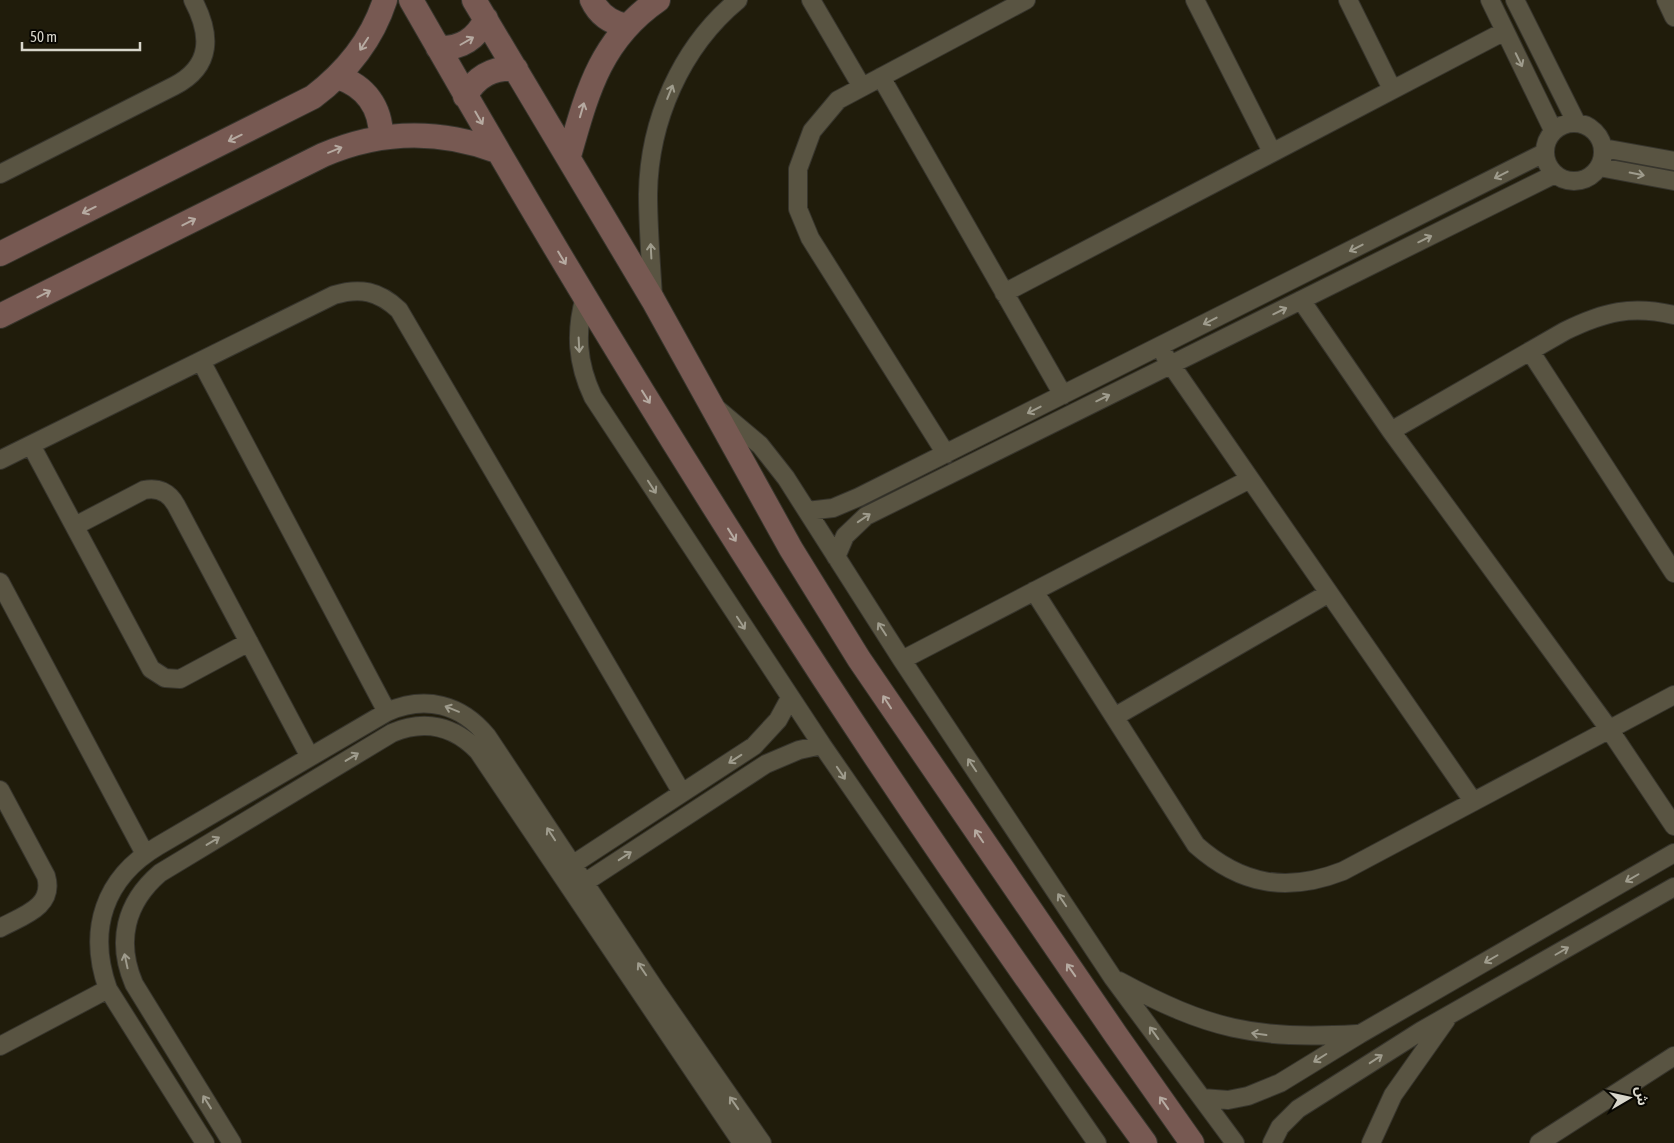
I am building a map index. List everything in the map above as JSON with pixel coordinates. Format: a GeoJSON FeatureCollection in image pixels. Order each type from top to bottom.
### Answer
{"type":"FeatureCollection","features":[{"type":"Feature","properties":{"kind":"street"},"geometry":{"type":"LineString","coordinates":[[0,174],[182,82],[190,76],[201,61],[206,42],[204,24],[193,0]]}},
{"type":"Feature","properties":{"kind":"street"},"geometry":{"type":"LineString","coordinates":[[0,254],[299,106],[338,76],[361,50],[370,35],[385,0]]}},
{"type":"Feature","properties":{"kind":"street"},"geometry":{"type":"LineString","coordinates":[[411,0],[497,151],[585,297],[734,539],[828,686],[978,909],[1144,1143]]}},
{"type":"Feature","properties":{"kind":"street"},"geometry":{"type":"LineString","coordinates":[[592,0],[603,16],[618,25],[627,26]]}},
{"type":"Feature","properties":{"kind":"street"},"geometry":{"type":"LineString","coordinates":[[569,156],[593,78],[608,51],[627,26],[658,0]]}},
{"type":"Feature","properties":{"kind":"street"},"geometry":{"type":"LineString","coordinates":[[653,300],[648,194],[650,162],[658,127],[674,82],[685,62],[712,24],[738,0]]}},
{"type":"Feature","properties":{"kind":"street"},"geometry":{"type":"LineString","coordinates":[[811,0],[862,87]]}},
{"type":"Feature","properties":{"kind":"street"},"geometry":{"type":"LineString","coordinates":[[946,454],[810,238],[798,209],[798,169],[812,131],[838,100],[1026,0]]}},
{"type":"Feature","properties":{"kind":"street"},"geometry":{"type":"LineString","coordinates":[[1195,0],[1272,152]]}},
{"type":"Feature","properties":{"kind":"street"},"geometry":{"type":"LineString","coordinates":[[1348,0],[1392,89]]}},
{"type":"Feature","properties":{"kind":"street"},"geometry":{"type":"LineString","coordinates":[[1490,0],[1553,130]]}},
{"type":"Feature","properties":{"kind":"street"},"geometry":{"type":"LineString","coordinates":[[1516,0],[1576,122]]}},
{"type":"Feature","properties":{"kind":"street"},"geometry":{"type":"LineString","coordinates":[[1666,0],[1674,17]]}},
{"type":"Feature","properties":{"kind":"street"},"geometry":{"type":"LineString","coordinates":[[438,48],[455,47],[471,40],[480,10]]}},
{"type":"Feature","properties":{"kind":"street"},"geometry":{"type":"LineString","coordinates":[[480,10],[569,156],[653,300],[791,549],[859,660],[1116,1036],[1192,1143]]}},
{"type":"Feature","properties":{"kind":"street"},"geometry":{"type":"LineString","coordinates":[[1004,293],[1505,31]]}},
{"type":"Feature","properties":{"kind":"street"},"geometry":{"type":"LineString","coordinates":[[466,96],[476,81],[490,71],[516,68]]}},
{"type":"Feature","properties":{"kind":"street"},"geometry":{"type":"LineString","coordinates":[[338,76],[356,85],[370,99],[379,117],[381,136]]}},
{"type":"Feature","properties":{"kind":"street"},"geometry":{"type":"LineString","coordinates":[[881,77],[1063,395]]}},
{"type":"Feature","properties":{"kind":"street"},"geometry":{"type":"LineString","coordinates":[[1576,122],[1591,128],[1601,140],[1603,148],[1599,167],[1594,174],[1579,181],[1570,182],[1555,174],[1546,161],[1544,153],[1546,141],[1553,130],[1564,124],[1576,122]]}},
{"type":"Feature","properties":{"kind":"street"},"geometry":{"type":"LineString","coordinates":[[0,316],[323,155],[351,144],[381,136],[432,135],[465,140],[497,151]]}},
{"type":"Feature","properties":{"kind":"street"},"geometry":{"type":"LineString","coordinates":[[1603,148],[1674,161]]}},
{"type":"Feature","properties":{"kind":"street"},"geometry":{"type":"LineString","coordinates":[[807,511],[846,503],[1544,153]]}},
{"type":"Feature","properties":{"kind":"street"},"geometry":{"type":"LineString","coordinates":[[1599,167],[1674,181]]}},
{"type":"Feature","properties":{"kind":"street"},"geometry":{"type":"LineString","coordinates":[[836,557],[845,536],[866,516],[1555,174]]}},
{"type":"Feature","properties":{"kind":"street"},"geometry":{"type":"LineString","coordinates":[[0,460],[334,295],[362,290],[376,294],[388,300],[399,310],[682,793]]}},
{"type":"Feature","properties":{"kind":"street"},"geometry":{"type":"LineString","coordinates":[[585,297],[578,326],[578,340],[582,369],[593,396],[790,698],[1097,1143]]}},
{"type":"Feature","properties":{"kind":"street"},"geometry":{"type":"LineString","coordinates":[[1301,300],[1391,431],[1609,729],[1674,826]]}},
{"type":"Feature","properties":{"kind":"street"},"geometry":{"type":"LineString","coordinates":[[1391,431],[1530,351],[1592,318],[1620,310],[1650,309],[1674,315]]}},
{"type":"Feature","properties":{"kind":"street"},"geometry":{"type":"LineString","coordinates":[[1159,347],[1473,801]]}},
{"type":"Feature","properties":{"kind":"street"},"geometry":{"type":"LineString","coordinates":[[1530,351],[1674,573]]}},
{"type":"Feature","properties":{"kind":"street"},"geometry":{"type":"LineString","coordinates":[[201,361],[387,712]]}},
{"type":"Feature","properties":{"kind":"street"},"geometry":{"type":"LineString","coordinates":[[712,405],[760,446],[786,478],[902,660],[1114,978],[1235,1143]]}},
{"type":"Feature","properties":{"kind":"street"},"geometry":{"type":"LineString","coordinates":[[31,445],[146,663],[157,674],[172,679],[188,676],[249,642]]}},
{"type":"Feature","properties":{"kind":"street"},"geometry":{"type":"LineString","coordinates":[[902,660],[1250,479]]}},
{"type":"Feature","properties":{"kind":"street"},"geometry":{"type":"LineString","coordinates":[[75,526],[144,490],[156,489],[168,495],[176,505],[310,757]]}},
{"type":"Feature","properties":{"kind":"street"},"geometry":{"type":"LineString","coordinates":[[0,582],[145,854]]}},
{"type":"Feature","properties":{"kind":"street"},"geometry":{"type":"LineString","coordinates":[[1034,591],[1116,716],[1196,845],[1228,869],[1266,882],[1305,883],[1343,871],[1674,695]]}},
{"type":"Feature","properties":{"kind":"street"},"geometry":{"type":"LineString","coordinates":[[1116,716],[1329,593]]}},
{"type":"Feature","properties":{"kind":"street"},"geometry":{"type":"LineString","coordinates":[[564,863],[682,793],[762,739],[778,720],[790,698]]}},
{"type":"Feature","properties":{"kind":"street"},"geometry":{"type":"LineString","coordinates":[[206,1143],[108,989],[102,973],[98,940],[105,906],[121,877],[145,854],[387,712],[411,704],[436,703],[448,706],[470,718],[487,736],[564,863],[742,1143]]}},
{"type":"Feature","properties":{"kind":"street"},"geometry":{"type":"LineString","coordinates":[[232,1143],[134,984],[128,971],[125,958],[124,930],[137,898],[160,873],[392,733],[409,727],[427,725],[450,730],[470,743],[564,863],[584,883],[762,1143]]}},
{"type":"Feature","properties":{"kind":"street"},"geometry":{"type":"LineString","coordinates":[[762,739],[776,759]]}},
{"type":"Feature","properties":{"kind":"street"},"geometry":{"type":"LineString","coordinates":[[584,883],[776,759],[798,750],[822,745]]}},
{"type":"Feature","properties":{"kind":"street"},"geometry":{"type":"LineString","coordinates":[[712,774],[724,791]]}},
{"type":"Feature","properties":{"kind":"street"},"geometry":{"type":"LineString","coordinates":[[0,790],[46,876],[48,888],[44,900],[36,908],[0,928]]}},
{"type":"Feature","properties":{"kind":"street"},"geometry":{"type":"LineString","coordinates":[[1202,1098],[1228,1100],[1264,1091],[1674,854]]}},
{"type":"Feature","properties":{"kind":"street"},"geometry":{"type":"LineString","coordinates":[[1272,1143],[1280,1127],[1298,1109],[1451,1013],[1674,887]]}},
{"type":"Feature","properties":{"kind":"street"},"geometry":{"type":"LineString","coordinates":[[1114,978],[1182,1014],[1232,1029],[1284,1036],[1360,1034]]}},
{"type":"Feature","properties":{"kind":"street"},"geometry":{"type":"LineString","coordinates":[[0,1046],[108,989]]}},
{"type":"Feature","properties":{"kind":"street"},"geometry":{"type":"LineString","coordinates":[[1371,1143],[1383,1112],[1396,1089],[1451,1013]]}},
{"type":"Feature","properties":{"kind":"street"},"geometry":{"type":"LineString","coordinates":[[1539,1143],[1673,1058]]}},
{"type":"Feature","properties":{"kind":"street"},"geometry":{"type":"LineString","coordinates":[[161,1073],[180,1060]]}}]}
